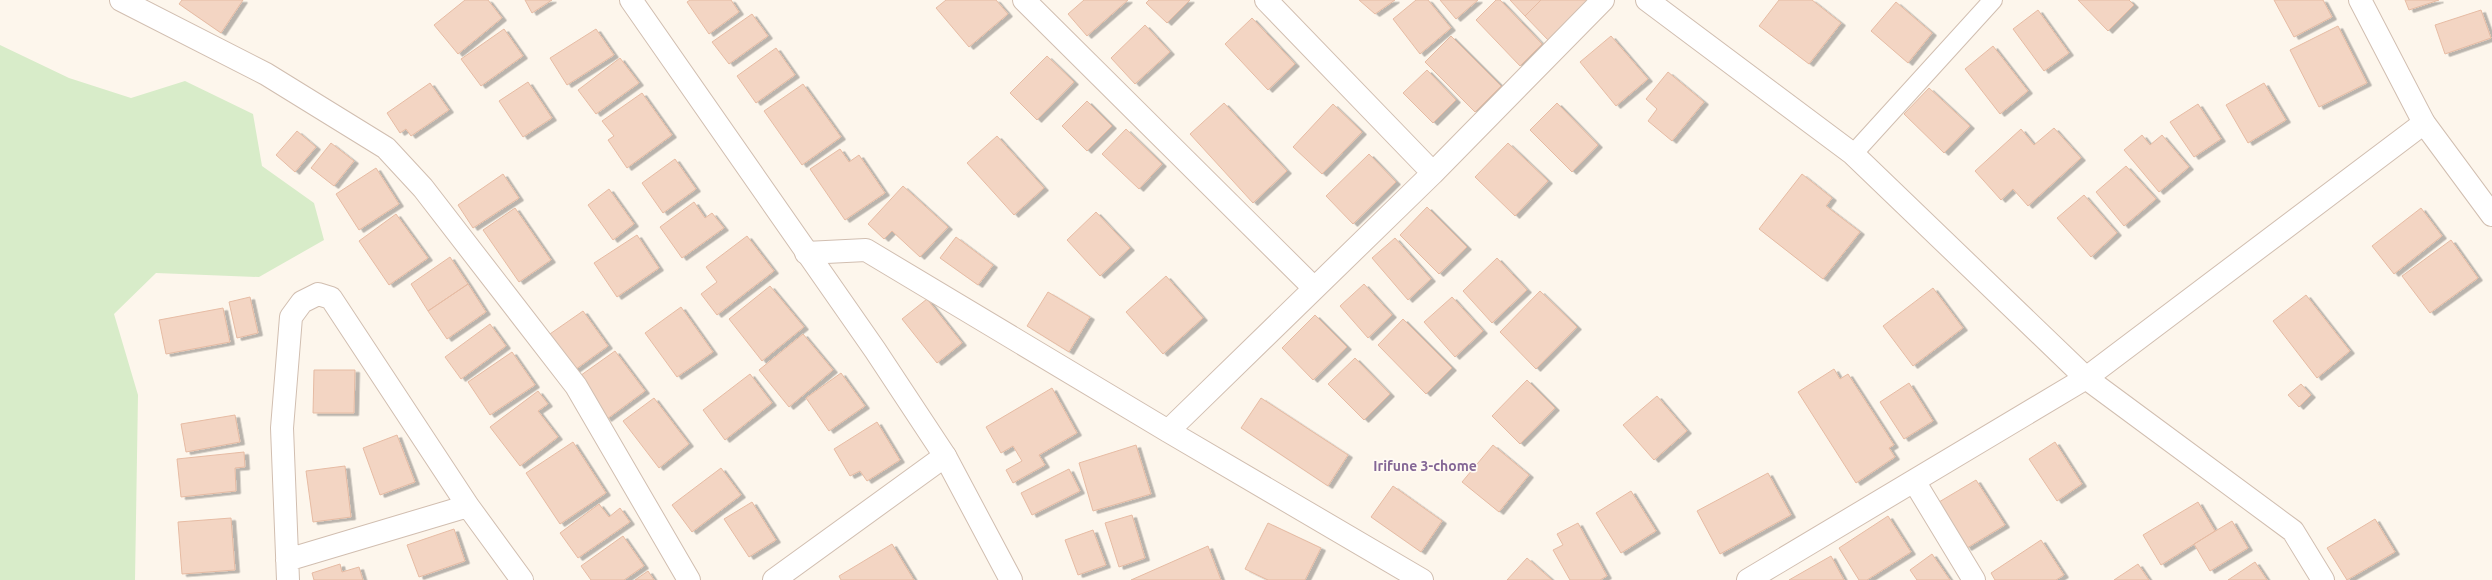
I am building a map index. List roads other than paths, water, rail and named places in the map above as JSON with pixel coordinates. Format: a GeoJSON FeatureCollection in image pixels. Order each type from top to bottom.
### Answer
{"type":"FeatureCollection","features":[{"type":"Feature","properties":{"kind":"street"},"geometry":{"type":"LineString","coordinates":[[121,0],[266,74],[386,148],[424,188],[576,386],[689,580]]}},
{"type":"Feature","properties":{"kind":"street"},"geometry":{"type":"LineString","coordinates":[[631,0],[875,350],[945,456],[1011,580]]}},
{"type":"Feature","properties":{"kind":"street"},"geometry":{"type":"LineString","coordinates":[[1024,0],[1314,288]]}},
{"type":"Feature","properties":{"kind":"street"},"geometry":{"type":"LineString","coordinates":[[1266,0],[1432,173]]}},
{"type":"Feature","properties":{"kind":"street"},"geometry":{"type":"LineString","coordinates":[[1168,431],[1432,173],[1603,0]]}},
{"type":"Feature","properties":{"kind":"street"},"geometry":{"type":"LineString","coordinates":[[1647,0],[1853,154],[2086,378],[2293,531],[2323,580]]}},
{"type":"Feature","properties":{"kind":"street"},"geometry":{"type":"LineString","coordinates":[[2360,0],[2424,123],[2492,215]]}},
{"type":"Feature","properties":{"kind":"street"},"geometry":{"type":"LineString","coordinates":[[1748,580],[2086,378],[2424,123]]}},
{"type":"Feature","properties":{"kind":"street"},"geometry":{"type":"LineString","coordinates":[[806,253],[866,250],[1168,431],[1422,580]]}},
{"type":"Feature","properties":{"kind":"street"},"geometry":{"type":"LineString","coordinates":[[468,506],[288,570],[282,428],[291,317],[302,302],[318,294],[331,298],[468,506],[522,580]]}},
{"type":"Feature","properties":{"kind":"street"},"geometry":{"type":"LineString","coordinates":[[774,580],[945,456]]}},
{"type":"Feature","properties":{"kind":"street"},"geometry":{"type":"LineString","coordinates":[[1914,481],[1974,580]]}},
{"type":"Feature","properties":{"kind":"lane"},"geometry":{"type":"LineString","coordinates":[[1853,154],[1993,0]]}},
{"type":"Feature","properties":{"kind":"district","name":"Irifune 3-chome"},"geometry":{"type":"Point","coordinates":[1425,466]}}]}
